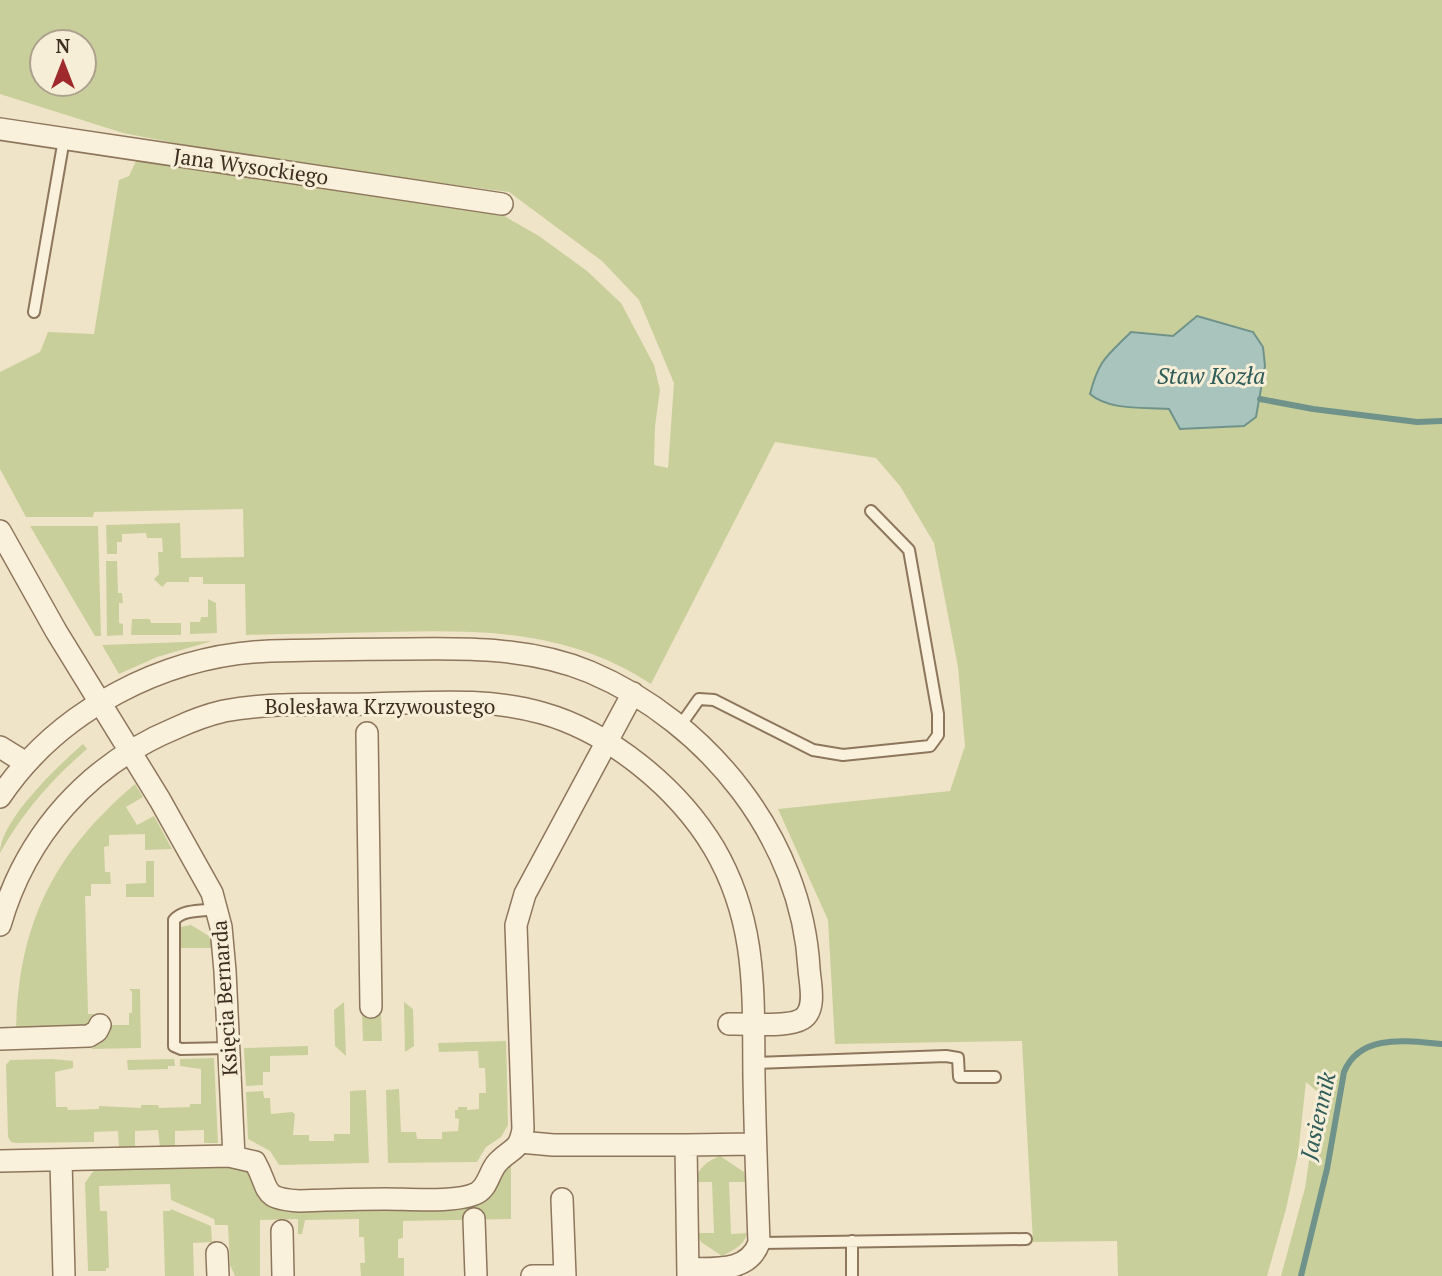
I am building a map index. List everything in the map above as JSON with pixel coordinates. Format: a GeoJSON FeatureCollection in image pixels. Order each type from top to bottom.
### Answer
{"type":"FeatureCollection","features":[{"type":"Feature","properties":{"kind":"street","name":"Jana Wysockiego"},"geometry":{"type":"LineString","coordinates":[[0,129],[502,204]]}},
{"type":"Feature","properties":{"kind":"street","name":"Księcia Bernarda"},"geometry":{"type":"LineString","coordinates":[[2,540],[212,893],[218,909],[225,971],[234,1157]]}},
{"type":"Feature","properties":{"kind":"street"},"geometry":{"type":"LineString","coordinates":[[0,797],[26,764],[74,721],[100,703],[141,682],[187,663],[210,657],[238,652],[469,648],[530,654],[590,672],[633,694],[680,726],[736,784],[756,813],[788,875],[801,917],[809,960],[809,1012],[805,1017],[791,1023],[729,1024]]}},
{"type":"Feature","properties":{"kind":"street"},"geometry":{"type":"LineString","coordinates":[[0,1161],[234,1157],[255,1162],[267,1191],[276,1199],[299,1201],[436,1199],[480,1192],[498,1162],[516,1149],[520,1142],[523,1105],[516,925],[525,894],[633,694]]}},
{"type":"Feature","properties":{"kind":"street","name":"Bolesława Krzywoustego"},"geometry":{"type":"LineString","coordinates":[[0,925],[23,866],[47,827],[82,786],[128,751],[177,727],[220,712],[264,706],[463,702],[542,713],[606,742],[648,772],[700,828],[728,875],[740,905],[750,949],[759,1243]]}},
{"type":"Feature","properties":{"kind":"street"},"geometry":{"type":"LineString","coordinates":[[367,733],[371,1007]]}},
{"type":"Feature","properties":{"kind":"street"},"geometry":{"type":"LineString","coordinates":[[0,747],[26,764]]}},
{"type":"Feature","properties":{"kind":"street"},"geometry":{"type":"LineString","coordinates":[[0,1039],[89,1036],[97,1031],[100,1025]]}},
{"type":"Feature","properties":{"kind":"street"},"geometry":{"type":"LineString","coordinates":[[520,1142],[553,1145],[755,1143]]}},
{"type":"Feature","properties":{"kind":"street"},"geometry":{"type":"LineString","coordinates":[[686,1145],[688,1272],[740,1264],[756,1252],[759,1243]]}},
{"type":"Feature","properties":{"kind":"street"},"geometry":{"type":"LineString","coordinates":[[61,1161],[64,1276]]}},
{"type":"Feature","properties":{"kind":"street"},"geometry":{"type":"LineString","coordinates":[[532,1276],[565,1276],[562,1199]]}},
{"type":"Feature","properties":{"kind":"street"},"geometry":{"type":"LineString","coordinates":[[474,1219],[476,1276]]}},
{"type":"Feature","properties":{"kind":"street"},"geometry":{"type":"LineString","coordinates":[[282,1231],[283,1276]]}},
{"type":"Feature","properties":{"kind":"street"},"geometry":{"type":"LineString","coordinates":[[217,1253],[218,1276]]}},
{"type":"Feature","properties":{"kind":"lane"},"geometry":{"type":"LineString","coordinates":[[34,312],[64,139]]}},
{"type":"Feature","properties":{"kind":"lane"},"geometry":{"type":"LineString","coordinates":[[680,726],[699,699],[715,700],[813,750],[843,755],[930,746],[938,735],[938,714],[909,550],[871,511]]}},
{"type":"Feature","properties":{"kind":"lane"},"geometry":{"type":"LineString","coordinates":[[218,909],[183,913],[177,915],[174,920],[174,1046],[181,1049],[230,1048]]}},
{"type":"Feature","properties":{"kind":"lane"},"geometry":{"type":"LineString","coordinates":[[754,1063],[946,1056],[958,1058],[958,1077],[995,1077]]}},
{"type":"Feature","properties":{"kind":"lane"},"geometry":{"type":"LineString","coordinates":[[759,1243],[1026,1239]]}},
{"type":"Feature","properties":{"kind":"lane"},"geometry":{"type":"LineString","coordinates":[[852,1241],[852,1276]]}},
{"type":"Feature","properties":{"kind":"green space"},"geometry":{"type":"Polygon","coordinates":[[[0,0],[1442,0],[1442,1276],[1281,1276],[1305,1188],[1319,1093],[1306,1082],[1298,1154],[1267,1276],[1118,1276],[1117,1241],[1033,1242],[1022,1041],[835,1044],[828,920],[778,809],[950,791],[965,746],[958,667],[934,543],[900,486],[876,458],[775,442],[651,684],[588,652],[555,643],[490,633],[421,631],[246,635],[245,584],[203,584],[203,577],[189,577],[189,582],[167,582],[162,587],[154,579],[159,574],[158,552],[163,552],[162,538],[147,538],[146,533],[122,534],[122,542],[117,542],[117,554],[107,554],[106,525],[180,523],[181,558],[244,557],[243,509],[94,512],[93,517],[26,517],[0,469],[0,372],[40,352],[48,332],[94,334],[119,180],[129,176],[137,159],[499,213],[539,236],[587,271],[621,303],[654,365],[660,390],[655,426],[654,465],[668,468],[674,383],[639,300],[602,261],[509,192],[273,162],[123,133],[0,94],[0,0]]]}},
{"type":"Feature","properties":{"kind":"green space"},"geometry":{"type":"Polygon","coordinates":[[[30,526],[98,526],[101,636],[95,636],[30,526]]]}},
{"type":"Feature","properties":{"kind":"green space"},"geometry":{"type":"Polygon","coordinates":[[[106,561],[117,561],[118,593],[122,593],[123,603],[119,603],[119,623],[123,624],[123,635],[107,636],[106,561]]]}},
{"type":"Feature","properties":{"kind":"green space"},"geometry":{"type":"Polygon","coordinates":[[[208,599],[216,603],[217,633],[190,634],[190,622],[200,622],[201,617],[208,617],[208,599]]]}},
{"type":"Feature","properties":{"kind":"green space"},"geometry":{"type":"Polygon","coordinates":[[[132,619],[150,619],[151,623],[181,623],[181,635],[131,635],[132,619]]]}},
{"type":"Feature","properties":{"kind":"green space"},"geometry":{"type":"Polygon","coordinates":[[[212,641],[157,657],[119,674],[102,645],[212,641]]]}},
{"type":"Feature","properties":{"kind":"green space"},"geometry":{"type":"Polygon","coordinates":[[[83,744],[87,749],[39,797],[0,853],[10,825],[32,794],[83,744]]]}},
{"type":"Feature","properties":{"kind":"green space"},"geometry":{"type":"Polygon","coordinates":[[[135,784],[143,797],[126,807],[137,825],[154,816],[172,849],[145,850],[145,834],[109,835],[109,846],[104,847],[105,872],[110,872],[111,884],[91,884],[91,896],[85,896],[88,1014],[94,1014],[94,1025],[16,1032],[18,993],[24,958],[33,925],[46,894],[82,837],[106,810],[135,784]]]}},
{"type":"Feature","properties":{"kind":"green space"},"geometry":{"type":"Polygon","coordinates":[[[146,861],[154,861],[154,897],[126,897],[126,884],[146,883],[146,861]]]}},
{"type":"Feature","properties":{"kind":"green space"},"geometry":{"type":"Polygon","coordinates":[[[191,925],[209,936],[212,948],[181,948],[180,927],[191,925]]]}},
{"type":"Feature","properties":{"kind":"green space"},"geometry":{"type":"Polygon","coordinates":[[[129,989],[140,989],[141,1048],[91,1049],[102,1042],[112,1025],[129,1025],[132,992],[129,989]]]}},
{"type":"Feature","properties":{"kind":"green space"},"geometry":{"type":"Polygon","coordinates":[[[344,1002],[346,1056],[335,1046],[334,1010],[344,1002]]]}},
{"type":"Feature","properties":{"kind":"green space"},"geometry":{"type":"Polygon","coordinates":[[[404,1002],[413,1009],[414,1046],[405,1052],[404,1002]]]}},
{"type":"Feature","properties":{"kind":"green space"},"geometry":{"type":"Polygon","coordinates":[[[362,1013],[381,1013],[382,1041],[363,1041],[362,1013]]]}},
{"type":"Feature","properties":{"kind":"green space"},"geometry":{"type":"Polygon","coordinates":[[[506,1041],[508,1125],[501,1137],[486,1147],[477,1162],[388,1163],[386,1090],[399,1089],[401,1132],[416,1132],[417,1139],[442,1139],[442,1132],[458,1131],[459,1119],[455,1118],[455,1110],[458,1110],[458,1107],[467,1107],[467,1110],[479,1109],[479,1093],[486,1093],[485,1068],[479,1068],[478,1051],[439,1052],[438,1043],[506,1041]]]}},
{"type":"Feature","properties":{"kind":"green space"},"geometry":{"type":"Polygon","coordinates":[[[308,1046],[308,1055],[270,1056],[270,1072],[263,1072],[263,1085],[246,1086],[244,1048],[308,1046]]]}},
{"type":"Feature","properties":{"kind":"green space"},"geometry":{"type":"Polygon","coordinates":[[[214,1058],[218,1143],[204,1143],[204,1130],[175,1131],[175,1147],[160,1148],[158,1130],[135,1131],[135,1148],[119,1149],[118,1131],[94,1132],[94,1142],[16,1143],[11,1142],[8,1137],[6,1065],[10,1060],[73,1061],[73,1068],[55,1072],[56,1107],[67,1107],[68,1110],[99,1109],[99,1106],[141,1108],[141,1105],[158,1105],[159,1108],[201,1104],[201,1069],[180,1066],[180,1059],[214,1058]]]}},
{"type":"Feature","properties":{"kind":"green space"},"geometry":{"type":"Polygon","coordinates":[[[174,1059],[175,1066],[168,1066],[168,1069],[128,1070],[127,1060],[174,1059]]]}},
{"type":"Feature","properties":{"kind":"green space"},"geometry":{"type":"Polygon","coordinates":[[[366,1090],[369,1163],[279,1165],[270,1151],[248,1139],[246,1092],[263,1091],[264,1098],[270,1098],[271,1114],[295,1114],[293,1135],[309,1135],[309,1141],[334,1141],[334,1134],[350,1134],[350,1091],[366,1090]]]}},
{"type":"Feature","properties":{"kind":"green space"},"geometry":{"type":"Polygon","coordinates":[[[720,1156],[744,1172],[746,1182],[729,1182],[731,1234],[747,1233],[746,1237],[738,1247],[722,1256],[701,1242],[697,1233],[714,1233],[712,1182],[696,1182],[698,1173],[704,1166],[720,1156]]]}},
{"type":"Feature","properties":{"kind":"green space"},"geometry":{"type":"Polygon","coordinates":[[[511,1165],[511,1219],[403,1221],[403,1238],[398,1239],[398,1258],[404,1258],[404,1276],[361,1276],[360,1263],[365,1263],[364,1237],[359,1237],[359,1219],[305,1220],[302,1234],[298,1234],[298,1219],[260,1220],[260,1276],[235,1276],[230,1265],[228,1225],[215,1225],[214,1219],[171,1200],[170,1184],[99,1186],[100,1211],[107,1211],[109,1268],[106,1268],[106,1271],[88,1271],[85,1183],[94,1170],[234,1167],[249,1171],[260,1196],[477,1203],[491,1194],[502,1173],[511,1165]]]}},
{"type":"Feature","properties":{"kind":"green space"},"geometry":{"type":"Polygon","coordinates":[[[171,1209],[211,1226],[212,1242],[193,1243],[194,1276],[165,1276],[163,1211],[171,1209]]]}},
{"type":"Feature","properties":{"kind":"water","name":"Staw Kozła"},"geometry":{"type":"Polygon","coordinates":[[[1197,316],[1253,332],[1263,347],[1265,366],[1256,417],[1244,426],[1180,429],[1169,409],[1117,406],[1090,394],[1101,365],[1131,332],[1173,336],[1197,316]]]}},
{"type":"Feature","properties":{"kind":"waterway"},"geometry":{"type":"LineString","coordinates":[[1260,399],[1313,409],[1417,422],[1442,421]]}},
{"type":"Feature","properties":{"kind":"waterway","name":"Jasiennik"},"geometry":{"type":"LineString","coordinates":[[1301,1276],[1327,1169],[1344,1072],[1351,1059],[1373,1045],[1386,1042],[1442,1044]]}}]}
